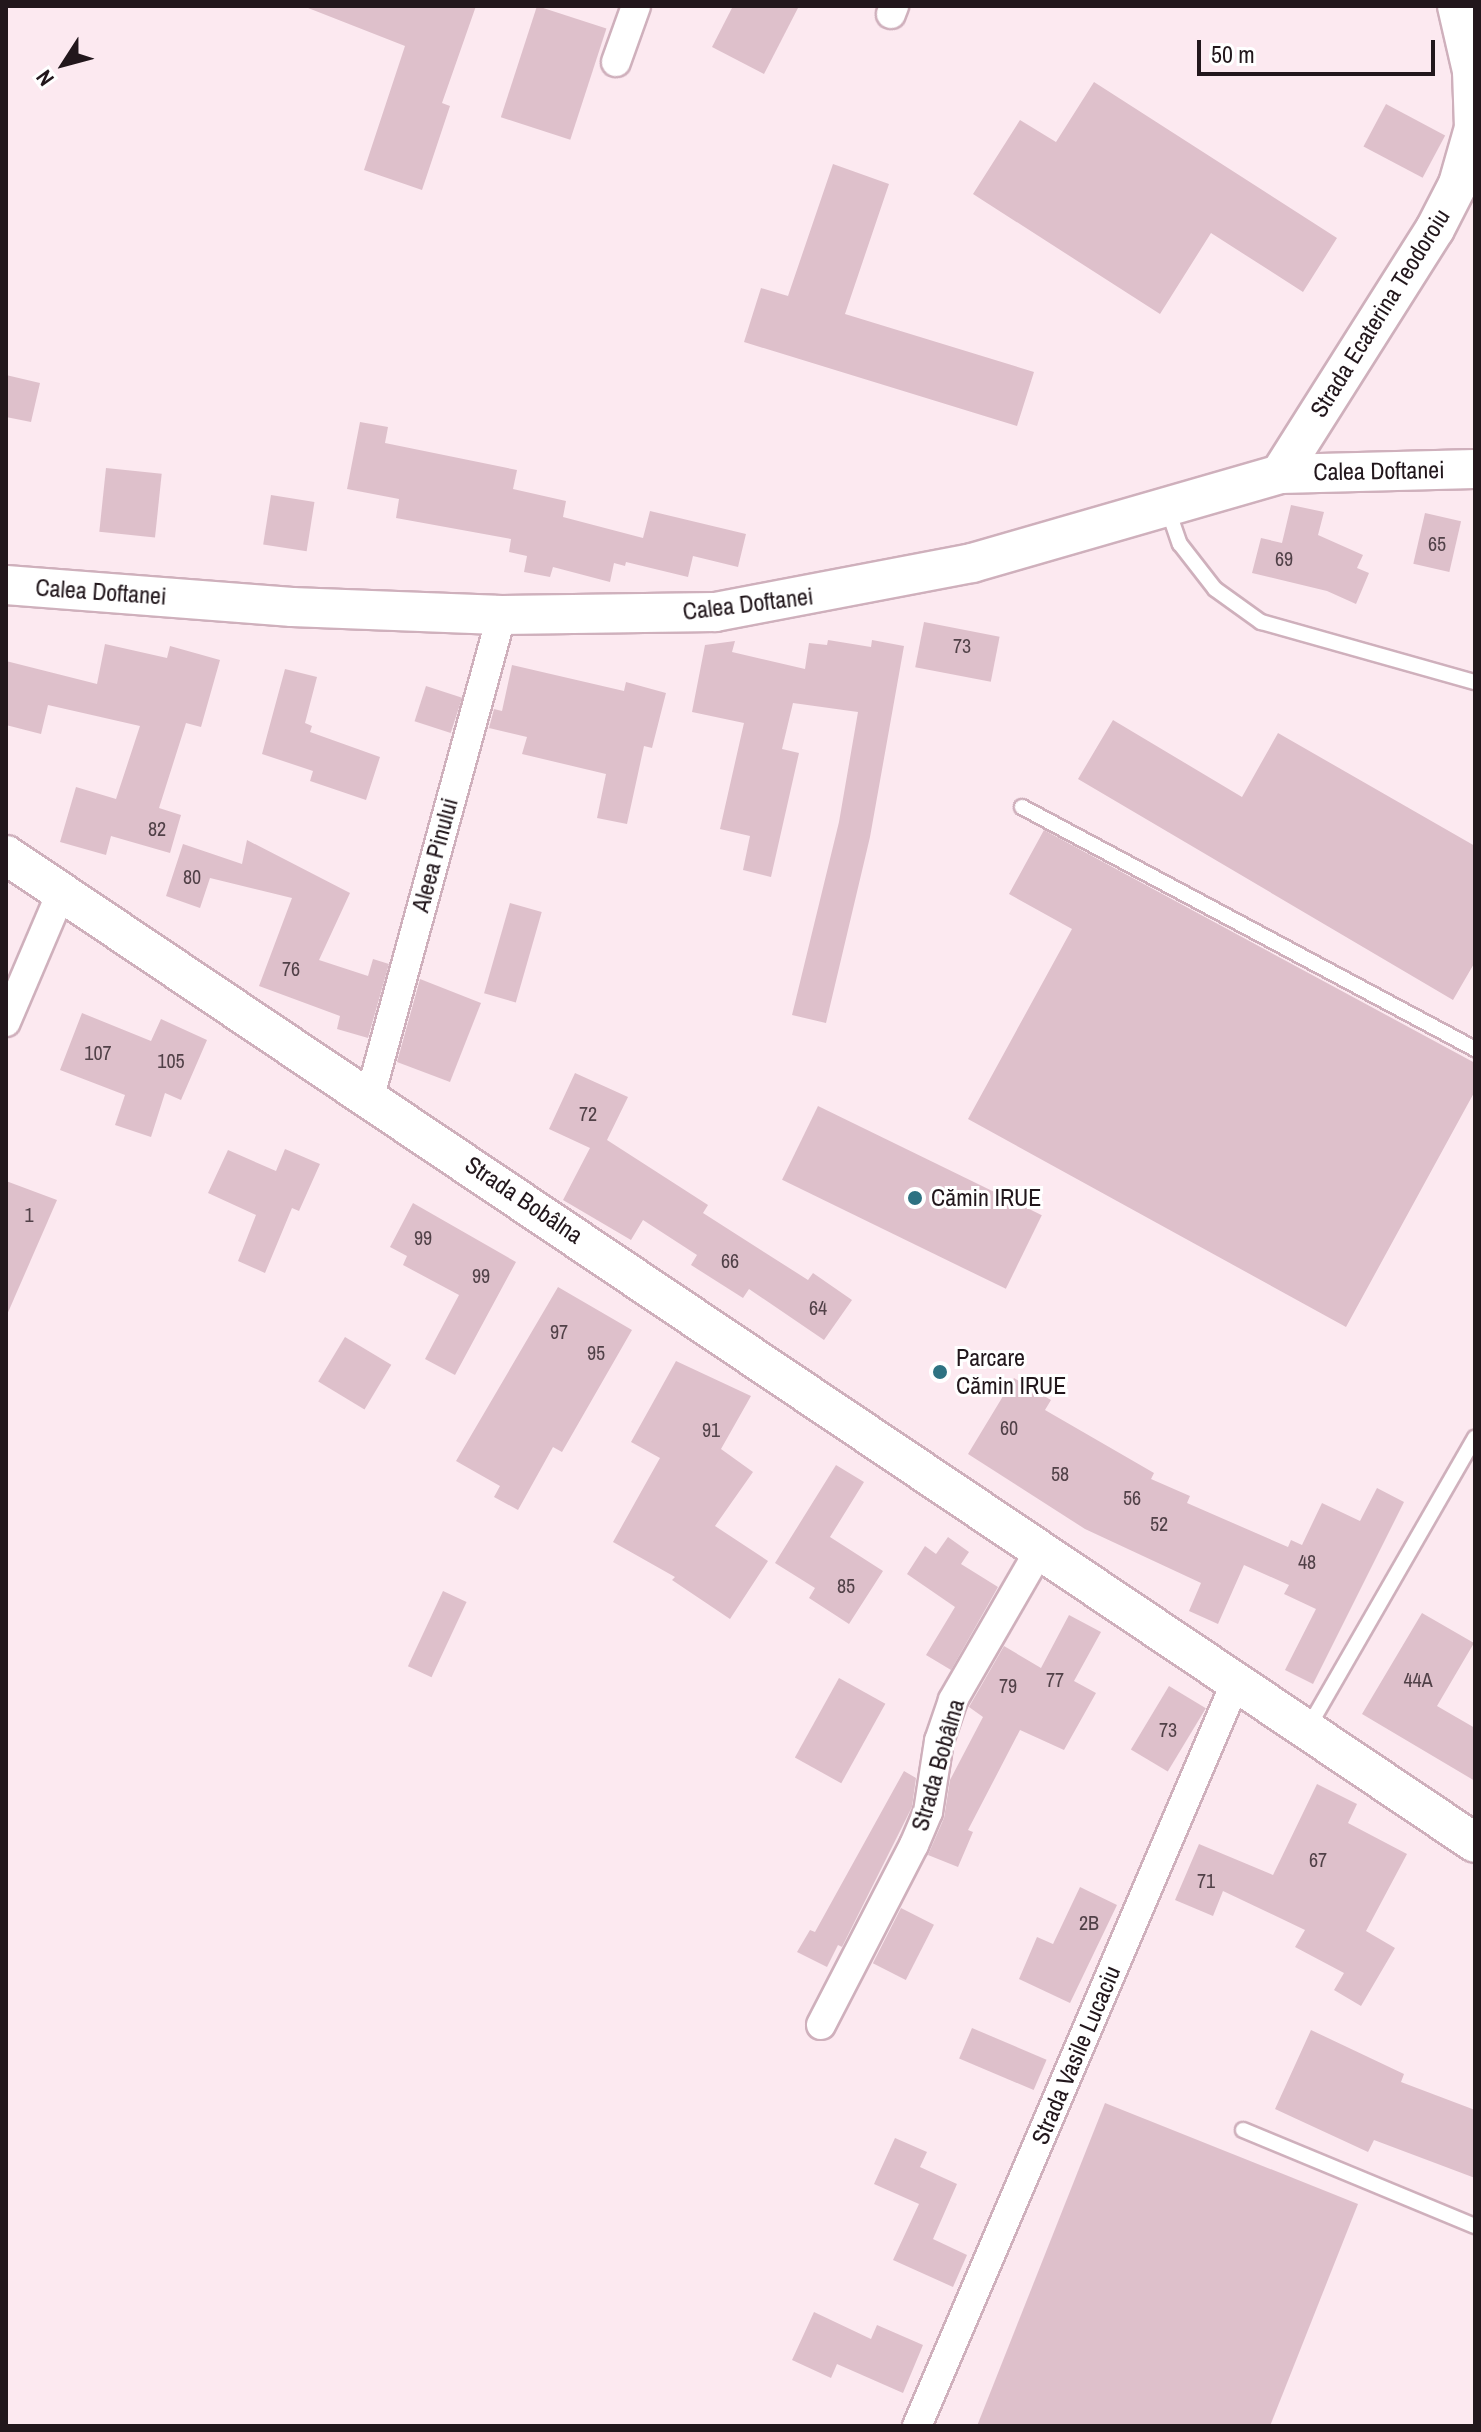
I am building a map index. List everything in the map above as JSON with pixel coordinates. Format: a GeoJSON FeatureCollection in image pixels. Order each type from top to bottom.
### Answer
{"type":"FeatureCollection","features":[{"type":"Feature","properties":{"kind":"main road","name":"Strada Ecaterina Teodoroiu"},"geometry":{"type":"LineString","coordinates":[[1280,474],[1435,229],[1458,184],[1474,128],[1472,71],[1457,6]]}},
{"type":"Feature","properties":{"kind":"main road","name":"Calea Doftanei"},"geometry":{"type":"LineString","coordinates":[[6,585],[292,607],[502,615],[715,612],[816,596],[972,563],[1280,474],[1475,469]]}},
{"type":"Feature","properties":{"kind":"main road","name":"Strada Bobâlna"},"geometry":{"type":"LineString","coordinates":[[6,855],[370,1096],[1306,1732],[1475,1843]]}},
{"type":"Feature","properties":{"kind":"street"},"geometry":{"type":"LineString","coordinates":[[616,62],[636,6]]}},
{"type":"Feature","properties":{"kind":"street","name":"Aleea Pinului"},"geometry":{"type":"LineString","coordinates":[[370,1096],[502,615]]}},
{"type":"Feature","properties":{"kind":"street"},"geometry":{"type":"LineString","coordinates":[[6,1022],[62,891]]}},
{"type":"Feature","properties":{"kind":"street","name":"Strada Bobâlna"},"geometry":{"type":"LineString","coordinates":[[821,2025],[928,1812],[939,1741],[953,1700],[1039,1551]]}},
{"type":"Feature","properties":{"kind":"street","name":"Strada Vasile Lucaciu"},"geometry":{"type":"LineString","coordinates":[[917,2426],[1235,1684]]}},
{"type":"Feature","properties":{"kind":"lane"},"geometry":{"type":"LineString","coordinates":[[1167,507],[1180,544],[1215,589],[1261,622],[1475,682]]}},
{"type":"Feature","properties":{"kind":"lane"},"geometry":{"type":"LineString","coordinates":[[1022,807],[1475,1049]]}},
{"type":"Feature","properties":{"kind":"lane"},"geometry":{"type":"LineString","coordinates":[[1306,1732],[1475,1438]]}},
{"type":"Feature","properties":{"kind":"lane"},"geometry":{"type":"LineString","coordinates":[[1243,2130],[1475,2226]]}},
{"type":"Feature","properties":{"kind":"building"},"geometry":{"type":"Polygon","coordinates":[[[303,6],[476,6],[442,103],[450,106],[422,190],[364,170],[405,46],[303,6]]]}},
{"type":"Feature","properties":{"kind":"building"},"geometry":{"type":"Polygon","coordinates":[[[537,6],[606,29],[570,140],[501,117],[537,6]]]}},
{"type":"Feature","properties":{"kind":"building"},"geometry":{"type":"Polygon","coordinates":[[[733,6],[799,6],[764,74],[712,47],[733,6]]]}},
{"type":"Feature","properties":{"kind":"building"},"geometry":{"type":"Polygon","coordinates":[[[1094,82],[1337,238],[1303,292],[1211,233],[1160,314],[973,194],[1020,120],[1056,142],[1094,82]]]}},
{"type":"Feature","properties":{"kind":"building"},"geometry":{"type":"Polygon","coordinates":[[[1386,104],[1445,135],[1423,178],[1363,146],[1386,104]]]}},
{"type":"Feature","properties":{"kind":"building"},"geometry":{"type":"Polygon","coordinates":[[[833,164],[889,184],[845,314],[1034,372],[1017,426],[744,342],[761,288],[788,296],[833,164]]]}},
{"type":"Feature","properties":{"kind":"building"},"geometry":{"type":"Polygon","coordinates":[[[6,375],[40,383],[31,422],[6,417],[6,375]]]}},
{"type":"Feature","properties":{"kind":"building"},"geometry":{"type":"Polygon","coordinates":[[[360,422],[388,427],[385,443],[517,470],[513,489],[566,501],[563,517],[643,538],[650,511],[746,534],[738,567],[693,556],[688,577],[626,562],[625,566],[614,563],[610,582],[553,567],[550,577],[524,572],[527,556],[509,552],[511,539],[396,518],[399,499],[347,489],[360,422]]]}},
{"type":"Feature","properties":{"kind":"building"},"geometry":{"type":"Polygon","coordinates":[[[106,468],[162,474],[155,538],[99,532],[106,468]]]}},
{"type":"Feature","properties":{"kind":"building"},"geometry":{"type":"Polygon","coordinates":[[[271,495],[314,502],[307,551],[263,544],[271,495]]]}},
{"type":"Feature","properties":{"kind":"building"},"geometry":{"type":"Polygon","coordinates":[[[1291,505],[1324,512],[1318,535],[1363,555],[1357,568],[1369,573],[1356,604],[1327,591],[1252,573],[1261,538],[1282,543],[1291,505]]]}},
{"type":"Feature","properties":{"kind":"building"},"geometry":{"type":"Polygon","coordinates":[[[1425,513],[1461,521],[1449,572],[1413,564],[1425,513]]]}},
{"type":"Feature","properties":{"kind":"building"},"geometry":{"type":"Polygon","coordinates":[[[924,622],[1000,637],[991,682],[915,667],[924,622]]]}},
{"type":"Feature","properties":{"kind":"building"},"geometry":{"type":"Polygon","coordinates":[[[828,640],[871,647],[872,640],[904,646],[870,837],[826,1023],[792,1015],[839,822],[858,712],[793,703],[782,749],[799,753],[771,877],[743,870],[750,836],[720,829],[744,723],[692,712],[705,645],[735,641],[732,652],[805,669],[809,643],[827,645],[828,640]]]}},
{"type":"Feature","properties":{"kind":"building"},"geometry":{"type":"Polygon","coordinates":[[[105,644],[167,658],[170,646],[220,660],[201,727],[186,723],[159,808],[181,815],[170,853],[111,836],[106,855],[60,842],[76,787],[116,799],[140,726],[48,705],[41,734],[6,725],[6,661],[97,684],[105,644]]]}},
{"type":"Feature","properties":{"kind":"building"},"geometry":{"type":"Polygon","coordinates":[[[512,665],[624,691],[626,682],[666,693],[652,748],[644,746],[627,824],[597,818],[606,774],[522,754],[527,737],[489,728],[494,709],[502,711],[512,665]]]}},
{"type":"Feature","properties":{"kind":"building"},"geometry":{"type":"Polygon","coordinates":[[[285,669],[317,677],[305,723],[312,726],[310,732],[380,757],[366,800],[310,781],[313,771],[262,754],[285,669]]]}},
{"type":"Feature","properties":{"kind":"building"},"geometry":{"type":"Polygon","coordinates":[[[426,686],[462,698],[451,733],[415,721],[426,686]]]}},
{"type":"Feature","properties":{"kind":"building"},"geometry":{"type":"Polygon","coordinates":[[[1113,720],[1242,797],[1278,733],[1475,846],[1475,962],[1453,1000],[1078,779],[1113,720]]]}},
{"type":"Feature","properties":{"kind":"building"},"geometry":{"type":"Polygon","coordinates":[[[1044,830],[1475,1063],[1475,1091],[1346,1327],[968,1119],[1072,929],[1009,894],[1044,830]]]}},
{"type":"Feature","properties":{"kind":"building"},"geometry":{"type":"Polygon","coordinates":[[[247,840],[350,893],[319,960],[368,976],[373,959],[389,964],[368,1038],[337,1029],[340,1016],[259,986],[292,898],[210,878],[200,908],[166,896],[183,844],[242,864],[247,840]]]}},
{"type":"Feature","properties":{"kind":"building"},"geometry":{"type":"Polygon","coordinates":[[[510,903],[542,912],[516,1002],[484,993],[510,903]]]}},
{"type":"Feature","properties":{"kind":"building"},"geometry":{"type":"Polygon","coordinates":[[[420,979],[481,1003],[450,1082],[397,1062],[420,979]]]}},
{"type":"Feature","properties":{"kind":"building"},"geometry":{"type":"Polygon","coordinates":[[[82,1013],[151,1041],[161,1019],[207,1040],[181,1100],[165,1093],[151,1137],[115,1125],[125,1095],[60,1070],[82,1013]]]}},
{"type":"Feature","properties":{"kind":"building"},"geometry":{"type":"Polygon","coordinates":[[[575,1073],[628,1097],[607,1140],[708,1205],[703,1213],[808,1280],[813,1273],[852,1300],[824,1340],[749,1289],[743,1298],[691,1265],[697,1255],[643,1220],[631,1240],[563,1200],[590,1148],[549,1129],[575,1073]]]}},
{"type":"Feature","properties":{"kind":"building","name":"Cămin IRUE"},"geometry":{"type":"Polygon","coordinates":[[[818,1106],[1042,1215],[1006,1289],[782,1180],[818,1106]]]}},
{"type":"Feature","properties":{"kind":"building"},"geometry":{"type":"Polygon","coordinates":[[[285,1149],[320,1164],[299,1211],[292,1208],[265,1273],[238,1261],[256,1215],[208,1193],[228,1150],[276,1171],[285,1149]]]}},
{"type":"Feature","properties":{"kind":"building"},"geometry":{"type":"Polygon","coordinates":[[[6,1181],[57,1200],[6,1317],[6,1181]]]}},
{"type":"Feature","properties":{"kind":"building"},"geometry":{"type":"Polygon","coordinates":[[[413,1203],[516,1262],[455,1375],[425,1359],[459,1295],[403,1265],[407,1256],[390,1247],[413,1203]]]}},
{"type":"Feature","properties":{"kind":"building"},"geometry":{"type":"Polygon","coordinates":[[[558,1287],[632,1330],[562,1452],[553,1447],[518,1510],[494,1497],[500,1486],[456,1461],[558,1287]]]}},
{"type":"Feature","properties":{"kind":"building"},"geometry":{"type":"Polygon","coordinates":[[[345,1337],[391,1365],[365,1409],[318,1382],[345,1337]]]}},
{"type":"Feature","properties":{"kind":"building"},"geometry":{"type":"Polygon","coordinates":[[[676,1361],[751,1396],[721,1449],[753,1472],[715,1526],[768,1561],[730,1619],[672,1580],[675,1577],[613,1542],[660,1458],[631,1442],[676,1361]]]}},
{"type":"Feature","properties":{"kind":"building"},"geometry":{"type":"Polygon","coordinates":[[[1014,1378],[1051,1400],[1045,1410],[1154,1473],[1151,1479],[1190,1496],[1187,1503],[1288,1547],[1291,1540],[1302,1545],[1322,1503],[1360,1521],[1377,1488],[1404,1502],[1313,1684],[1285,1670],[1316,1609],[1284,1594],[1289,1585],[1244,1565],[1218,1624],[1189,1611],[1201,1583],[1085,1529],[968,1454],[1014,1378]]]}},
{"type":"Feature","properties":{"kind":"building"},"geometry":{"type":"Polygon","coordinates":[[[836,1465],[864,1482],[830,1537],[883,1571],[849,1624],[809,1598],[815,1588],[775,1563],[836,1465]]]}},
{"type":"Feature","properties":{"kind":"building"},"geometry":{"type":"Polygon","coordinates":[[[948,1537],[969,1552],[961,1564],[998,1587],[951,1670],[926,1655],[955,1607],[907,1574],[925,1546],[936,1554],[948,1537]]]}},
{"type":"Feature","properties":{"kind":"building"},"geometry":{"type":"Polygon","coordinates":[[[443,1591],[467,1602],[431,1677],[408,1666],[443,1591]]]}},
{"type":"Feature","properties":{"kind":"building"},"geometry":{"type":"Polygon","coordinates":[[[1422,1613],[1474,1643],[1437,1706],[1475,1728],[1475,1781],[1362,1714],[1422,1613]]]}},
{"type":"Feature","properties":{"kind":"building"},"geometry":{"type":"Polygon","coordinates":[[[1069,1615],[1101,1632],[1074,1681],[1096,1693],[1064,1750],[1020,1730],[968,1830],[973,1832],[958,1867],[928,1855],[944,1818],[950,1780],[983,1717],[969,1707],[1004,1646],[1041,1668],[1069,1615]]]}},
{"type":"Feature","properties":{"kind":"building"},"geometry":{"type":"Polygon","coordinates":[[[839,1678],[885,1704],[841,1783],[795,1758],[839,1678]]]}},
{"type":"Feature","properties":{"kind":"building"},"geometry":{"type":"Polygon","coordinates":[[[1169,1686],[1206,1708],[1168,1772],[1131,1749],[1169,1686]]]}},
{"type":"Feature","properties":{"kind":"building"},"geometry":{"type":"Polygon","coordinates":[[[904,1771],[916,1778],[912,1807],[842,1947],[838,1945],[827,1967],[797,1952],[810,1930],[815,1932],[904,1771]]]}},
{"type":"Feature","properties":{"kind":"building"},"geometry":{"type":"Polygon","coordinates":[[[1317,1784],[1357,1804],[1348,1823],[1407,1854],[1366,1931],[1395,1948],[1361,2006],[1334,1990],[1344,1973],[1295,1947],[1305,1930],[1223,1891],[1213,1916],[1175,1900],[1199,1844],[1273,1875],[1317,1784]]]}},
{"type":"Feature","properties":{"kind":"building"},"geometry":{"type":"Polygon","coordinates":[[[1080,1887],[1117,1905],[1070,2003],[1019,1979],[1037,1937],[1053,1944],[1080,1887]]]}},
{"type":"Feature","properties":{"kind":"building"},"geometry":{"type":"Polygon","coordinates":[[[901,1908],[934,1925],[906,1980],[873,1963],[901,1908]]]}},
{"type":"Feature","properties":{"kind":"building"},"geometry":{"type":"Polygon","coordinates":[[[972,2028],[1047,2060],[1034,2090],[959,2058],[972,2028]]]}},
{"type":"Feature","properties":{"kind":"building"},"geometry":{"type":"Polygon","coordinates":[[[1311,2030],[1404,2074],[1401,2082],[1475,2110],[1475,2178],[1374,2140],[1368,2152],[1275,2109],[1311,2030]]]}},
{"type":"Feature","properties":{"kind":"building"},"geometry":{"type":"Polygon","coordinates":[[[1105,2103],[1358,2204],[1270,2426],[977,2426],[1105,2103]]]}},
{"type":"Feature","properties":{"kind":"building"},"geometry":{"type":"Polygon","coordinates":[[[895,2138],[927,2152],[920,2167],[957,2184],[933,2239],[967,2255],[953,2287],[893,2260],[919,2204],[874,2184],[895,2138]]]}},
{"type":"Feature","properties":{"kind":"building"},"geometry":{"type":"Polygon","coordinates":[[[814,2312],[871,2339],[877,2325],[923,2345],[903,2393],[837,2364],[831,2378],[792,2360],[814,2312]]]}},
{"type":"Feature","properties":{"kind":"place","name":"Cămin IRUE"},"geometry":{"type":"Point","coordinates":[915,1198]}},
{"type":"Feature","properties":{"kind":"place","name":"Parcare Cămin IRUE"},"geometry":{"type":"Point","coordinates":[940,1372]}}]}
